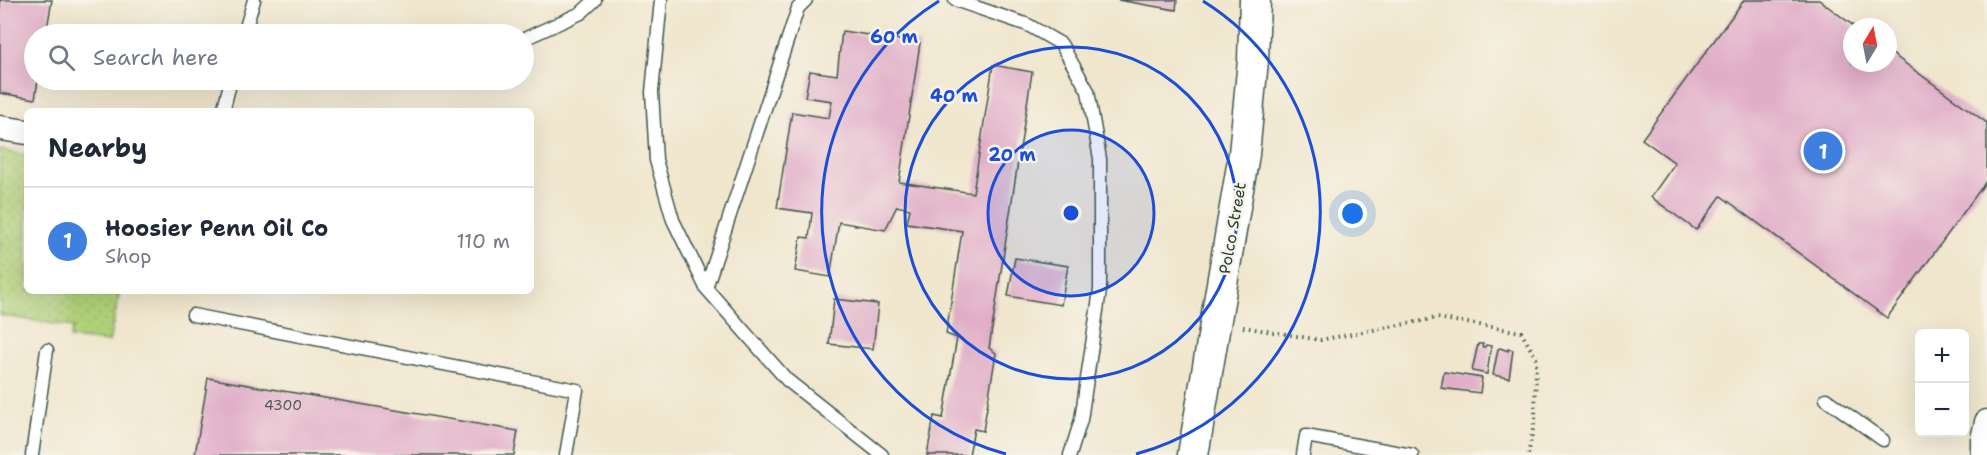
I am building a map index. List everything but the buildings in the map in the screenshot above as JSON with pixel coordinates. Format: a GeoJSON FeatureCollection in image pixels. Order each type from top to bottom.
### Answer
{"type":"FeatureCollection","features":[{"type":"Feature","properties":{"kind":"street","name":"Polco Street"},"geometry":{"type":"LineString","coordinates":[[1193,455],[1247,126],[1253,60],[1254,0]]}},
{"type":"Feature","properties":{"kind":"street"},"geometry":{"type":"LineString","coordinates":[[0,128],[24,132]]}},
{"type":"Feature","properties":{"kind":"street"},"geometry":{"type":"LineString","coordinates":[[1983,455],[1983,439],[1987,422]]}},
{"type":"Feature","properties":{"kind":"lane"},"geometry":{"type":"LineString","coordinates":[[247,24],[254,0]]}},
{"type":"Feature","properties":{"kind":"lane"},"geometry":{"type":"LineString","coordinates":[[534,34],[581,13],[595,0]]}},
{"type":"Feature","properties":{"kind":"lane"},"geometry":{"type":"LineString","coordinates":[[661,0],[652,92],[656,160],[673,220],[706,288],[787,380],[882,455]]}},
{"type":"Feature","properties":{"kind":"lane"},"geometry":{"type":"LineString","coordinates":[[706,288],[798,8],[806,0]]}},
{"type":"Feature","properties":{"kind":"lane"},"geometry":{"type":"LineString","coordinates":[[955,0],[1028,25],[1060,44],[1089,91],[1100,159],[1100,290],[1081,420],[1070,455]]}},
{"type":"Feature","properties":{"kind":"lane"},"geometry":{"type":"LineString","coordinates":[[224,108],[228,90]]}},
{"type":"Feature","properties":{"kind":"lane"},"geometry":{"type":"LineString","coordinates":[[193,315],[577,390],[566,455]]}},
{"type":"Feature","properties":{"kind":"lane"},"geometry":{"type":"LineString","coordinates":[[32,455],[47,350]]}},
{"type":"Feature","properties":{"kind":"lane"},"geometry":{"type":"LineString","coordinates":[[1826,399],[1883,440]]}},
{"type":"Feature","properties":{"kind":"lane"},"geometry":{"type":"LineString","coordinates":[[1303,455],[1306,436],[1412,455]]}},
{"type":"Feature","properties":{"kind":"path"},"geometry":{"type":"LineString","coordinates":[[1216,322],[1320,340],[1437,318],[1521,332],[1536,358],[1535,419],[1528,455]]}},
{"type":"Feature","properties":{"kind":"green space"},"geometry":{"type":"Polygon","coordinates":[[[0,150],[24,154],[24,294],[119,294],[109,342],[70,338],[73,327],[0,315],[0,150]]]}},
{"type":"Feature","properties":{"kind":"place","name":"Hoosier Penn Oil Co"},"geometry":{"type":"Point","coordinates":[1823,151]}}]}
